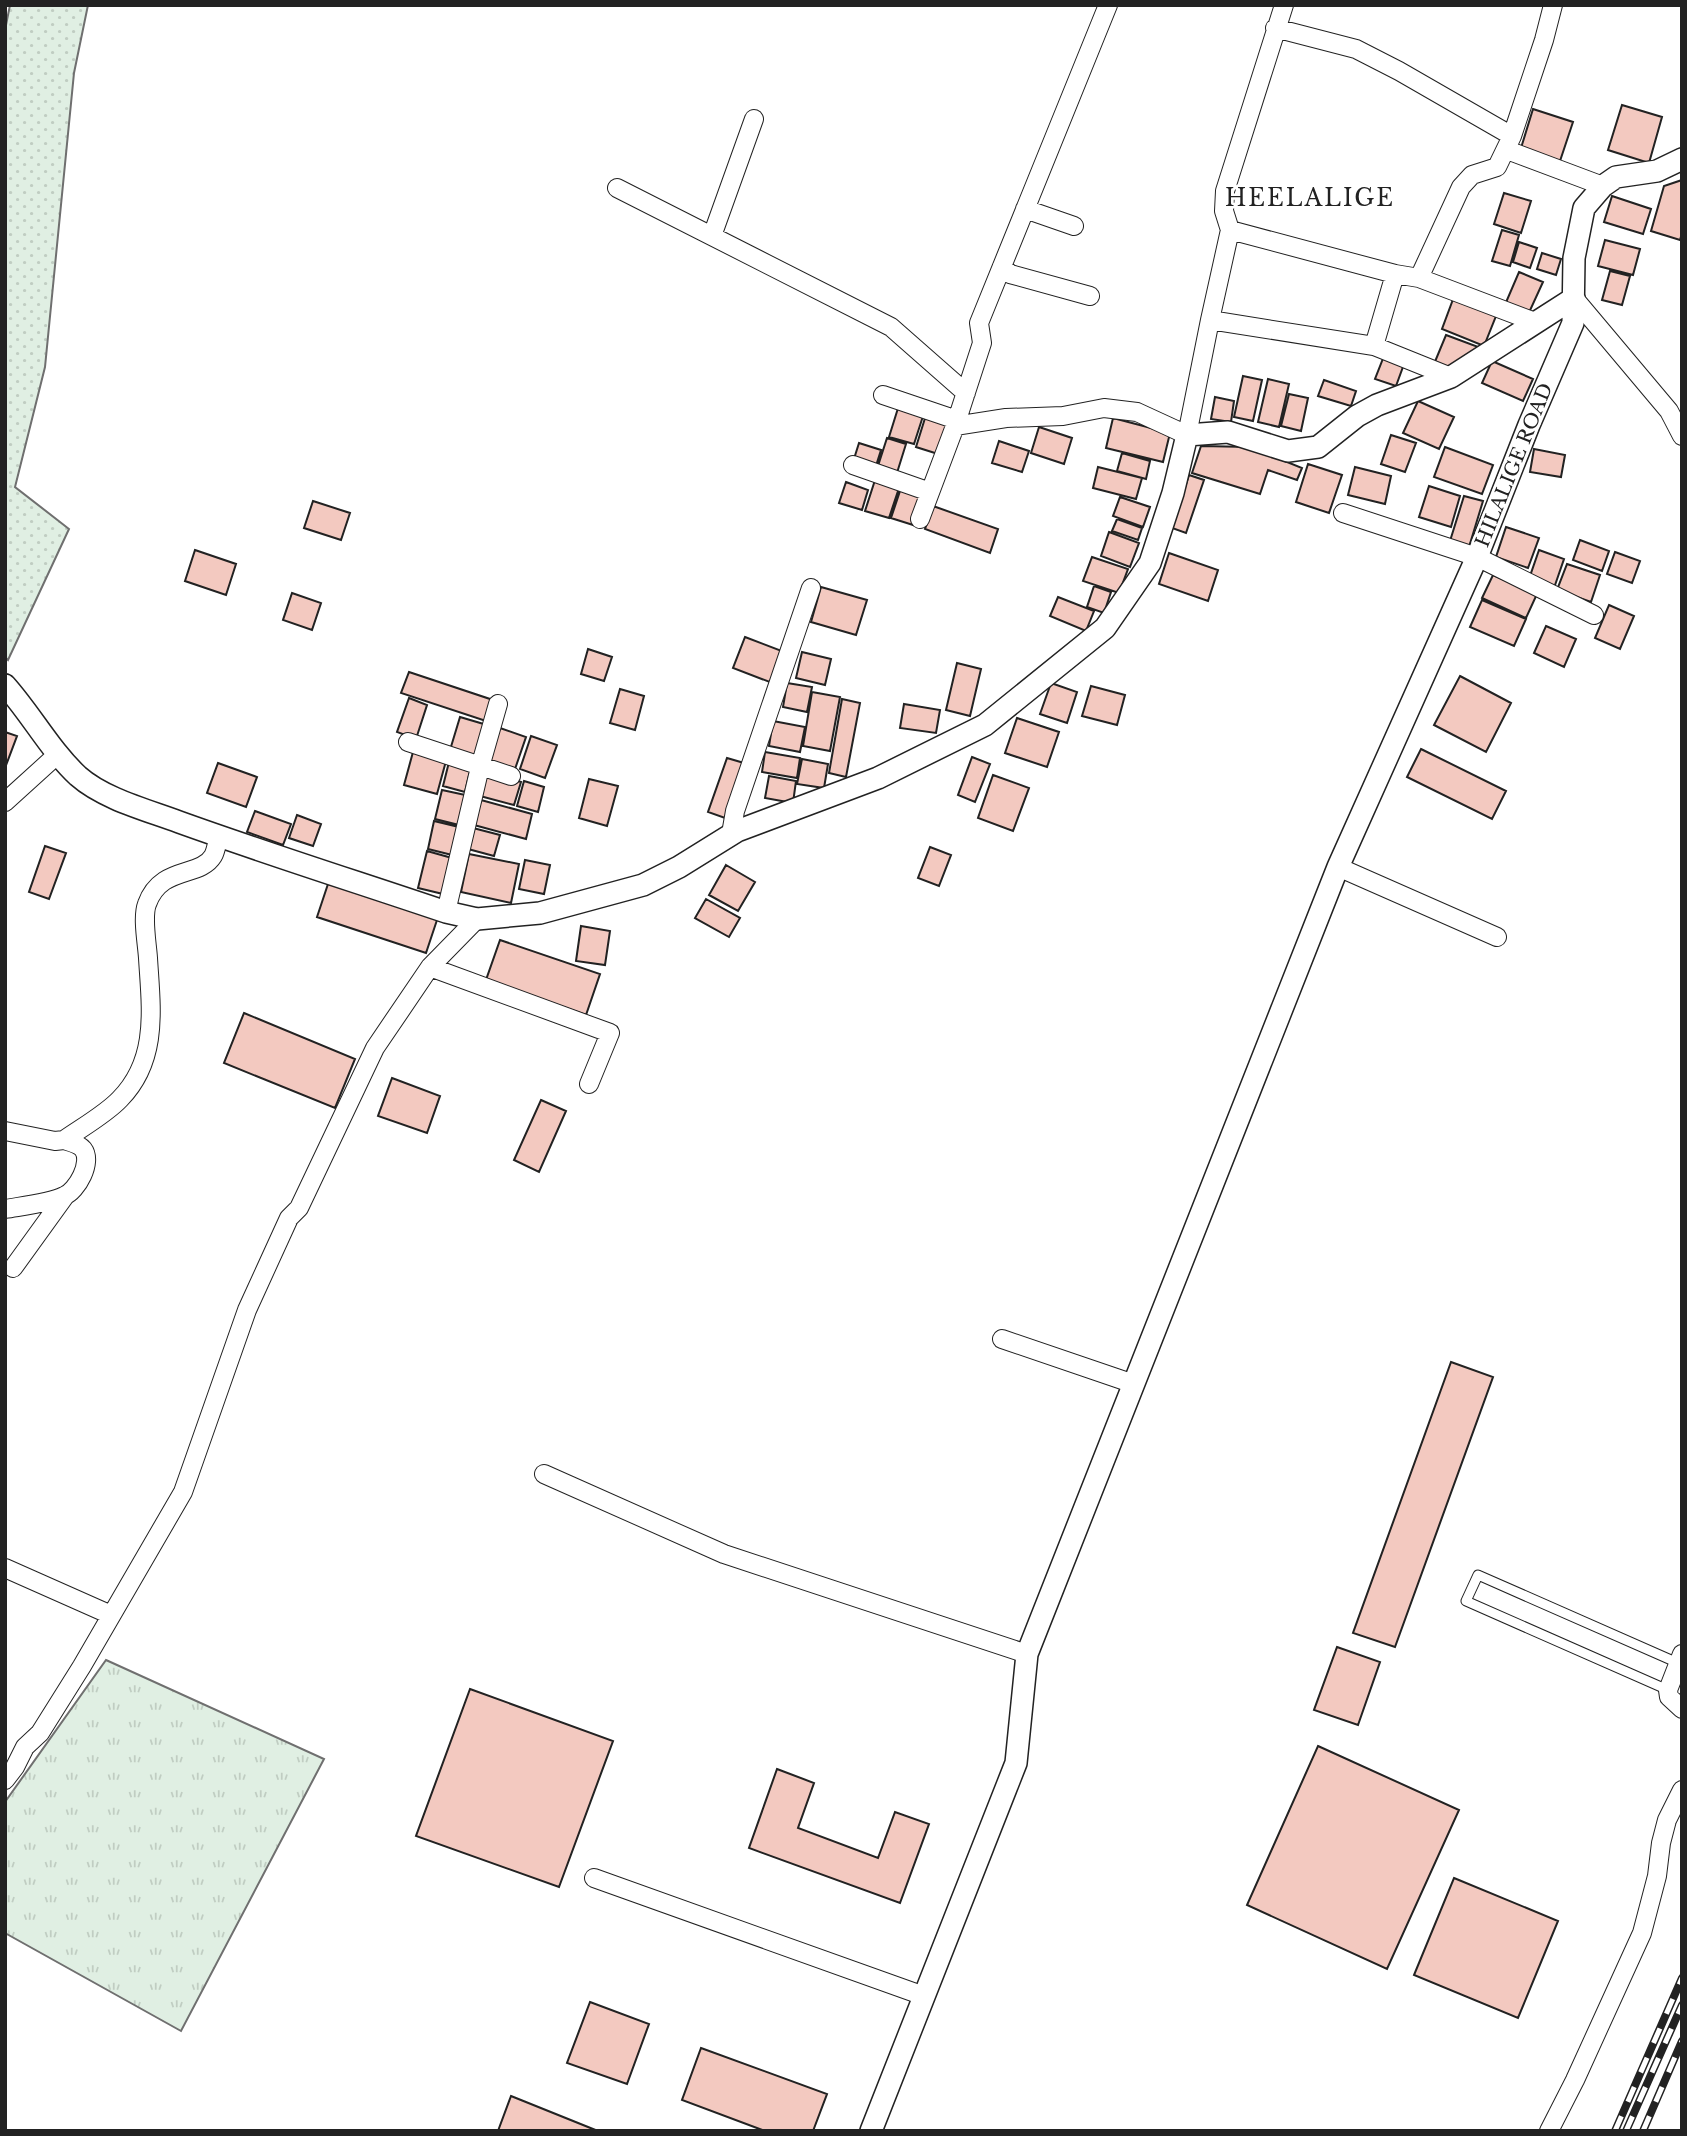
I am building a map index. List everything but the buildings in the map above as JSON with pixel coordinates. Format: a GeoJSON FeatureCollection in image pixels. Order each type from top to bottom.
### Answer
{"type":"FeatureCollection","features":[{"type":"Feature","properties":{"kind":"street"},"geometry":{"type":"LineString","coordinates":[[920,519],[956,423],[982,342],[979,323],[1108,5]]}},
{"type":"Feature","properties":{"kind":"street"},"geometry":{"type":"LineString","coordinates":[[5,685],[24,706],[58,754],[80,777],[114,798],[446,912],[477,919],[540,913],[643,885],[679,867],[731,834],[878,778],[985,725],[1105,628],[1150,563],[1173,493],[1187,435],[1230,230],[1224,211],[1225,191],[1284,5]]}},
{"type":"Feature","properties":{"kind":"street"},"geometry":{"type":"LineString","coordinates":[[1419,278],[1461,187],[1472,175],[1497,167],[1509,143],[1553,5]]}},
{"type":"Feature","properties":{"kind":"street"},"geometry":{"type":"LineString","coordinates":[[1275,29],[1356,49],[1399,71],[1509,143],[1603,186],[1616,177],[1657,171],[1682,159]]}},
{"type":"Feature","properties":{"kind":"street"},"geometry":{"type":"LineString","coordinates":[[712,236],[754,120]]}},
{"type":"Feature","properties":{"kind":"street","name":"HILALIGE ROAD"},"geometry":{"type":"LineString","coordinates":[[871,2131],[1016,1763],[1027,1654],[1338,867],[1477,557],[1573,323],[1574,258],[1584,208],[1603,186]]}},
{"type":"Feature","properties":{"kind":"street"},"geometry":{"type":"LineString","coordinates":[[617,188],[891,327],[966,393]]}},
{"type":"Feature","properties":{"kind":"street"},"geometry":{"type":"LineString","coordinates":[[1025,209],[1074,226]]}},
{"type":"Feature","properties":{"kind":"street"},"geometry":{"type":"LineString","coordinates":[[1230,230],[1419,278],[1535,322]]}},
{"type":"Feature","properties":{"kind":"street"},"geometry":{"type":"LineString","coordinates":[[1002,266],[1010,274],[1090,296]]}},
{"type":"Feature","properties":{"kind":"street"},"geometry":{"type":"LineString","coordinates":[[1374,346],[1395,274]]}},
{"type":"Feature","properties":{"kind":"street"},"geometry":{"type":"LineString","coordinates":[[883,395],[956,423],[1063,416],[1104,408],[1137,412],[1187,435],[1228,432],[1288,451],[1318,447],[1357,416],[1377,405],[1451,377],[1574,298],[1669,411],[1682,436]]}},
{"type":"Feature","properties":{"kind":"street"},"geometry":{"type":"LineString","coordinates":[[1210,320],[1374,346],[1451,377]]}},
{"type":"Feature","properties":{"kind":"street"},"geometry":{"type":"LineString","coordinates":[[853,465],[930,492]]}},
{"type":"Feature","properties":{"kind":"street"},"geometry":{"type":"LineString","coordinates":[[1343,513],[1477,557],[1594,615]]}},
{"type":"Feature","properties":{"kind":"street"},"geometry":{"type":"LineString","coordinates":[[731,834],[735,811],[811,588]]}},
{"type":"Feature","properties":{"kind":"street"},"geometry":{"type":"LineString","coordinates":[[446,912],[498,704]]}},
{"type":"Feature","properties":{"kind":"street"},"geometry":{"type":"LineString","coordinates":[[408,742],[511,776]]}},
{"type":"Feature","properties":{"kind":"street"},"geometry":{"type":"LineString","coordinates":[[5,802],[58,754]]}},
{"type":"Feature","properties":{"kind":"street"},"geometry":{"type":"LineString","coordinates":[[64,1140],[119,1101],[134,1082],[147,1053],[151,1017],[145,907],[155,888],[172,875],[195,869],[212,858],[219,836]]}},
{"type":"Feature","properties":{"kind":"street"},"geometry":{"type":"LineString","coordinates":[[1338,867],[1497,937]]}},
{"type":"Feature","properties":{"kind":"street"},"geometry":{"type":"LineString","coordinates":[[5,1780],[25,1747],[40,1733],[183,1492],[247,1310],[289,1218],[299,1208],[375,1048],[430,967],[477,919]]}},
{"type":"Feature","properties":{"kind":"street"},"geometry":{"type":"LineString","coordinates":[[430,967],[610,1032],[589,1084]]}},
{"type":"Feature","properties":{"kind":"street"},"geometry":{"type":"LineString","coordinates":[[5,1131],[64,1140],[81,1147],[86,1160],[83,1173],[74,1189],[65,1196],[13,1268]]}},
{"type":"Feature","properties":{"kind":"street"},"geometry":{"type":"LineString","coordinates":[[5,1209],[65,1196]]}},
{"type":"Feature","properties":{"kind":"street"},"geometry":{"type":"LineString","coordinates":[[1002,1339],[1134,1384]]}},
{"type":"Feature","properties":{"kind":"street"},"geometry":{"type":"LineString","coordinates":[[544,1474],[724,1554],[1027,1654]]}},
{"type":"Feature","properties":{"kind":"street"},"geometry":{"type":"LineString","coordinates":[[5,1568],[111,1615]]}},
{"type":"Feature","properties":{"kind":"street"},"geometry":{"type":"LineString","coordinates":[[1680,1659],[1668,1690],[1669,1698],[1682,1709]]}},
{"type":"Feature","properties":{"kind":"street"},"geometry":{"type":"LineString","coordinates":[[1549,2131],[1576,2080],[1642,1933],[1657,1876],[1667,1820],[1682,1790]]}},
{"type":"Feature","properties":{"kind":"street"},"geometry":{"type":"LineString","coordinates":[[594,1878],[924,1996]]}},
{"type":"Feature","properties":{"kind":"lane"},"geometry":{"type":"LineString","coordinates":[[1668,1690],[1466,1601],[1478,1575],[1680,1659]]}},
{"type":"Feature","properties":{"kind":"green space"},"geometry":{"type":"Polygon","coordinates":[[[10,5],[88,5],[74,73],[45,367],[15,487],[69,529],[8,660],[5,657],[5,30],[10,5]]]}},
{"type":"Feature","properties":{"kind":"green space"},"geometry":{"type":"Polygon","coordinates":[[[106,1660],[324,1759],[181,2031],[5,1933],[5,1802],[106,1660]]]}},
{"type":"Feature","properties":{"kind":"railway"},"geometry":{"type":"LineString","coordinates":[[1615,2131],[1682,1978]]}},
{"type":"Feature","properties":{"kind":"railway"},"geometry":{"type":"LineString","coordinates":[[1626,2131],[1682,2005]]}},
{"type":"Feature","properties":{"kind":"railway"},"geometry":{"type":"LineString","coordinates":[[1643,2131],[1682,2041]]}},
{"type":"Feature","properties":{"kind":"district","name":"HEELALIGE"},"geometry":{"type":"Point","coordinates":[1310,198]}}]}
